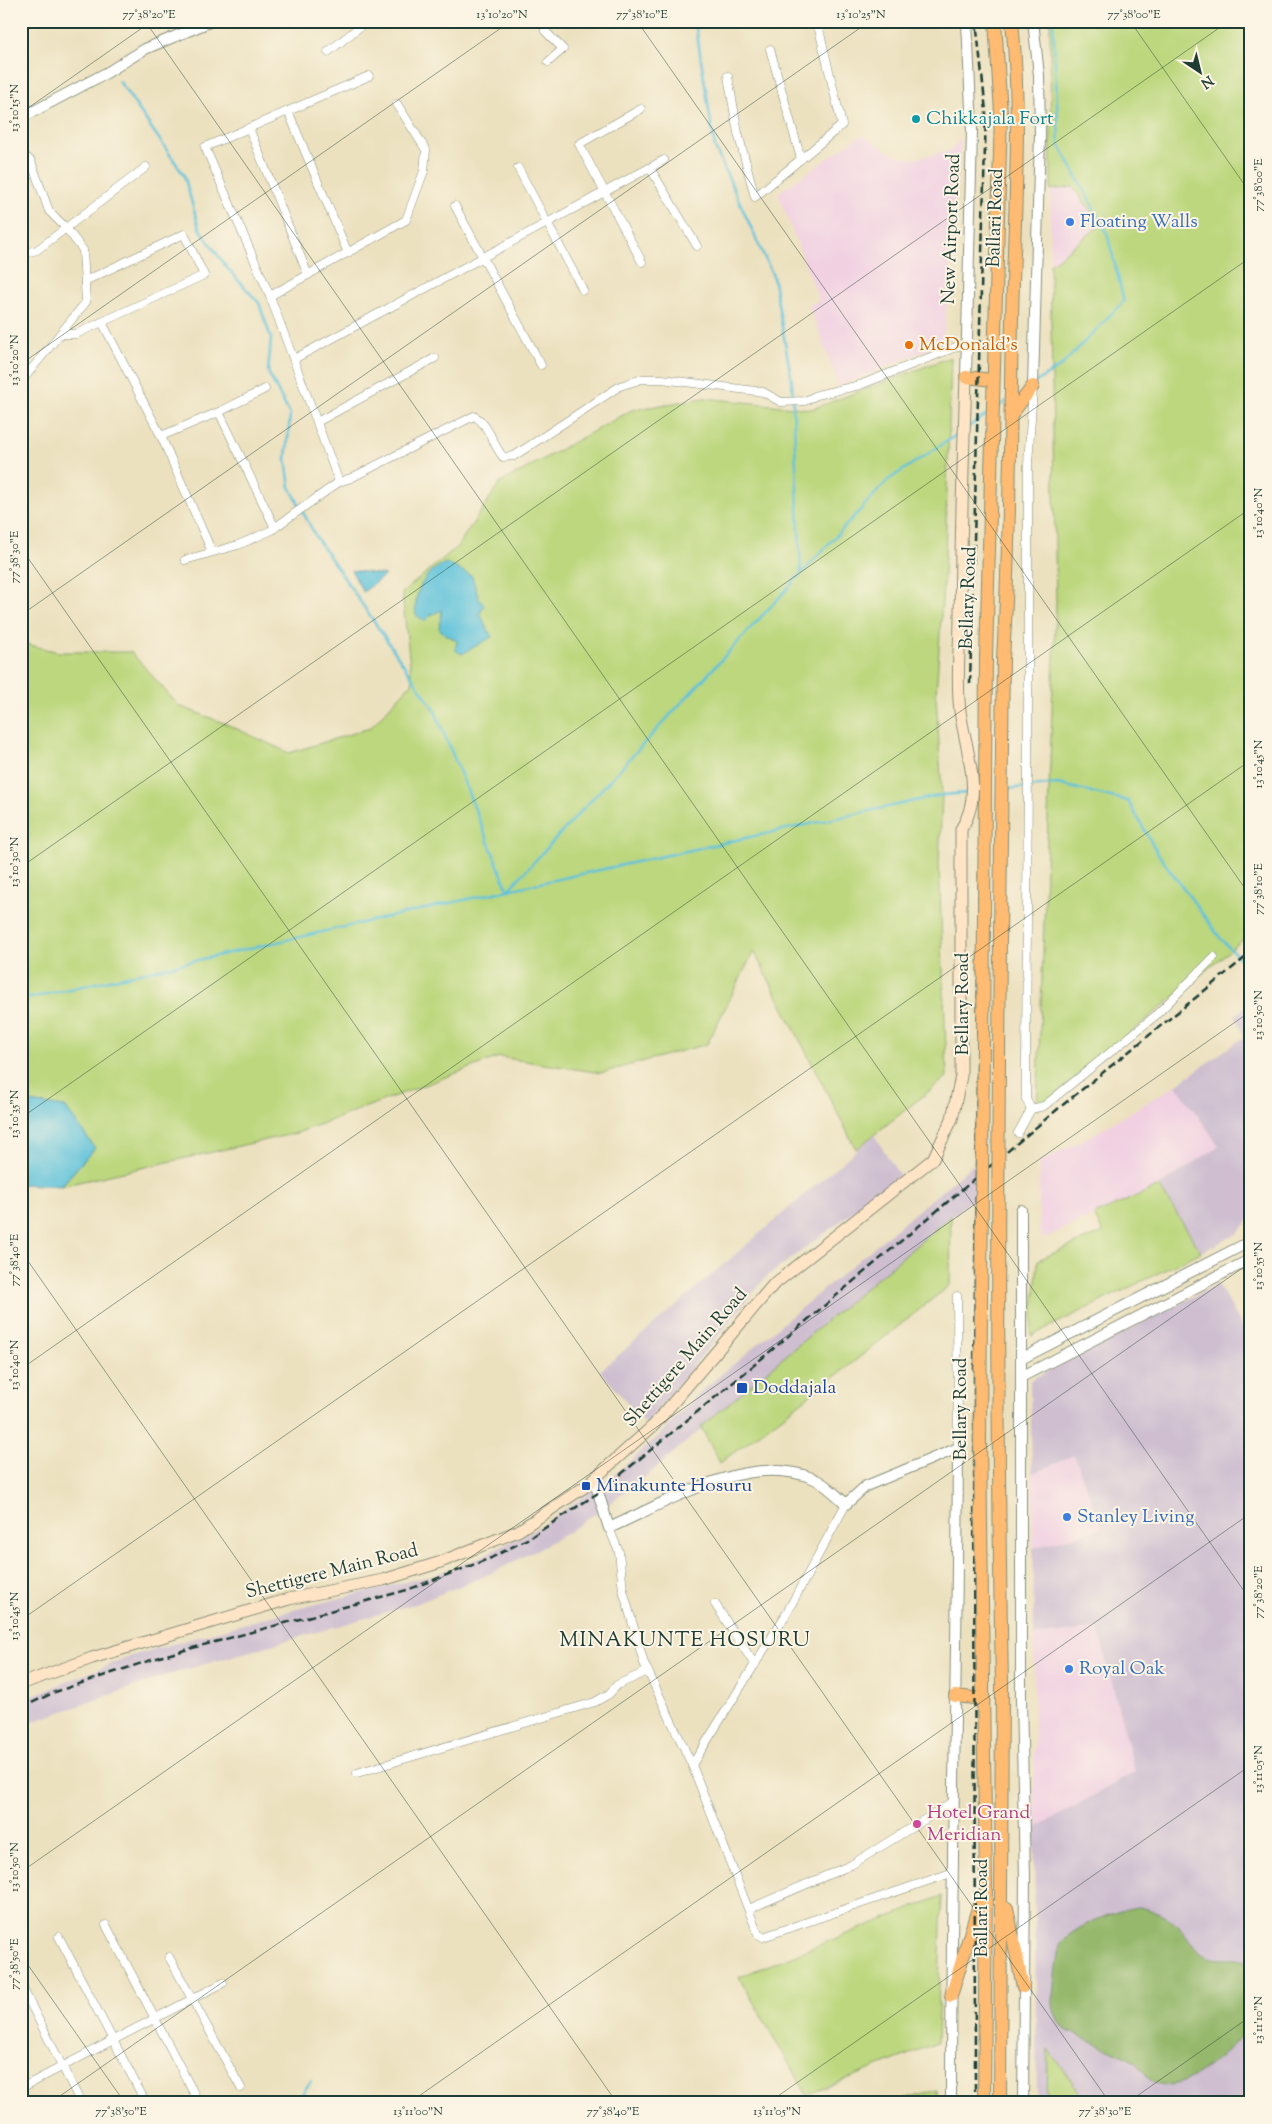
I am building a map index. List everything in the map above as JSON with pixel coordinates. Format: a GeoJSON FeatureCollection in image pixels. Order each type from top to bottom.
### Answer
{"type":"FeatureCollection","features":[{"type":"Feature","properties":{"kind":"highway","name":"Ballari Road"},"geometry":{"type":"LineString","coordinates":[[995,21],[1001,113],[996,224],[996,322]]}},
{"type":"Feature","properties":{"kind":"highway","name":"Ballari Road"},"geometry":{"type":"LineString","coordinates":[[1011,404],[1019,108],[1012,21]]}},
{"type":"Feature","properties":{"kind":"highway","name":"Bellary Road"},"geometry":{"type":"LineString","coordinates":[[984,1692],[980,1438],[986,656],[996,322]]}},
{"type":"Feature","properties":{"kind":"highway"},"geometry":{"type":"LineString","coordinates":[[966,378],[993,380]]}},
{"type":"Feature","properties":{"kind":"highway"},"geometry":{"type":"LineString","coordinates":[[1011,404],[1033,383]]}},
{"type":"Feature","properties":{"kind":"highway","name":"Bellary Road"},"geometry":{"type":"LineString","coordinates":[[1002,1683],[997,1455],[997,1280],[1003,659],[1008,568],[1011,404]]}},
{"type":"Feature","properties":{"kind":"highway","name":"Ballari Road"},"geometry":{"type":"LineString","coordinates":[[1000,2103],[1002,1683]]}},
{"type":"Feature","properties":{"kind":"highway","name":"Ballari Road"},"geometry":{"type":"LineString","coordinates":[[984,1692],[986,1884],[984,2103]]}},
{"type":"Feature","properties":{"kind":"highway"},"geometry":{"type":"LineString","coordinates":[[955,1696],[984,1692]]}},
{"type":"Feature","properties":{"kind":"highway"},"geometry":{"type":"LineString","coordinates":[[1001,1878],[1023,1987]]}},
{"type":"Feature","properties":{"kind":"highway"},"geometry":{"type":"LineString","coordinates":[[951,1996],[986,1884]]}},
{"type":"Feature","properties":{"kind":"main road","name":"Shettigere Main Road"},"geometry":{"type":"LineString","coordinates":[[21,1684],[92,1658],[288,1598],[383,1580],[438,1563],[518,1531],[594,1479],[654,1425],[773,1285],[933,1159],[952,1118],[961,1076],[961,829],[968,819],[972,798],[971,767],[960,710],[966,378]]}},
{"type":"Feature","properties":{"kind":"street"},"geometry":{"type":"LineString","coordinates":[[21,118],[108,72],[144,48],[212,21]]}},
{"type":"Feature","properties":{"kind":"street"},"geometry":{"type":"LineString","coordinates":[[328,52],[367,21]]}},
{"type":"Feature","properties":{"kind":"street"},"geometry":{"type":"LineString","coordinates":[[548,62],[563,49],[545,31],[546,27],[553,21]]}},
{"type":"Feature","properties":{"kind":"street"},"geometry":{"type":"LineString","coordinates":[[728,76],[738,133],[755,197],[842,125],[817,21]]}},
{"type":"Feature","properties":{"kind":"street","name":"New Airport Road"},"geometry":{"type":"LineString","coordinates":[[966,378],[972,130],[968,21]]}},
{"type":"Feature","properties":{"kind":"street"},"geometry":{"type":"LineString","coordinates":[[1031,1109],[1026,1099],[1028,464],[1033,383],[1040,134],[1039,75],[1033,21]]}},
{"type":"Feature","properties":{"kind":"street"},"geometry":{"type":"LineString","coordinates":[[770,49],[801,159]]}},
{"type":"Feature","properties":{"kind":"street"},"geometry":{"type":"LineString","coordinates":[[339,482],[270,296],[206,147],[369,76]]}},
{"type":"Feature","properties":{"kind":"street"},"geometry":{"type":"LineString","coordinates":[[270,296],[406,220],[424,171],[426,150],[397,104]]}},
{"type":"Feature","properties":{"kind":"street"},"geometry":{"type":"LineString","coordinates":[[641,109],[579,144],[642,262]]}},
{"type":"Feature","properties":{"kind":"street"},"geometry":{"type":"LineString","coordinates":[[288,111],[348,252]]}},
{"type":"Feature","properties":{"kind":"street"},"geometry":{"type":"LineString","coordinates":[[249,128],[308,275]]}},
{"type":"Feature","properties":{"kind":"street"},"geometry":{"type":"LineString","coordinates":[[21,154],[31,161],[49,211],[66,228],[83,250],[86,302],[21,382]]}},
{"type":"Feature","properties":{"kind":"street"},"geometry":{"type":"LineString","coordinates":[[294,359],[664,160]]}},
{"type":"Feature","properties":{"kind":"street"},"geometry":{"type":"LineString","coordinates":[[21,254],[37,250],[146,168]]}},
{"type":"Feature","properties":{"kind":"street"},"geometry":{"type":"LineString","coordinates":[[518,168],[584,290]]}},
{"type":"Feature","properties":{"kind":"street"},"geometry":{"type":"LineString","coordinates":[[650,168],[697,246]]}},
{"type":"Feature","properties":{"kind":"street"},"geometry":{"type":"LineString","coordinates":[[455,206],[541,365]]}},
{"type":"Feature","properties":{"kind":"street"},"geometry":{"type":"LineString","coordinates":[[60,334],[76,334],[204,275],[184,234],[85,281]]}},
{"type":"Feature","properties":{"kind":"street"},"geometry":{"type":"LineString","coordinates":[[102,322],[162,436],[212,552]]}},
{"type":"Feature","properties":{"kind":"street"},"geometry":{"type":"LineString","coordinates":[[186,560],[238,545],[275,528],[339,482],[351,478],[474,416],[480,419],[497,450],[503,457],[514,456],[620,386],[632,382],[662,379],[763,392],[781,402],[805,401],[817,395],[860,385],[966,343]]}},
{"type":"Feature","properties":{"kind":"street"},"geometry":{"type":"LineString","coordinates":[[316,422],[435,358]]}},
{"type":"Feature","properties":{"kind":"street"},"geometry":{"type":"LineString","coordinates":[[162,436],[220,412],[265,389]]}},
{"type":"Feature","properties":{"kind":"street"},"geometry":{"type":"LineString","coordinates":[[220,412],[275,528]]}},
{"type":"Feature","properties":{"kind":"street"},"geometry":{"type":"LineString","coordinates":[[1018,1133],[1031,1109],[1044,1106],[1155,1016],[1214,957]]}},
{"type":"Feature","properties":{"kind":"street"},"geometry":{"type":"LineString","coordinates":[[1021,1210],[1021,1698],[1025,1877],[1023,2103]]}},
{"type":"Feature","properties":{"kind":"street"},"geometry":{"type":"LineString","coordinates":[[1021,1359],[1251,1241]]}},
{"type":"Feature","properties":{"kind":"street"},"geometry":{"type":"LineString","coordinates":[[1021,1378],[1251,1259]]}},
{"type":"Feature","properties":{"kind":"street"},"geometry":{"type":"LineString","coordinates":[[951,2103],[958,1448],[957,1296]]}},
{"type":"Feature","properties":{"kind":"street"},"geometry":{"type":"LineString","coordinates":[[692,1765],[785,1616],[846,1504],[866,1486],[958,1448]]}},
{"type":"Feature","properties":{"kind":"street"},"geometry":{"type":"LineString","coordinates":[[609,1528],[711,1483],[746,1473],[766,1471],[813,1478],[846,1504]]}},
{"type":"Feature","properties":{"kind":"street"},"geometry":{"type":"LineString","coordinates":[[594,1479],[609,1528],[619,1552],[623,1590],[648,1671],[692,1765],[758,1934],[763,1938],[952,1873]]}},
{"type":"Feature","properties":{"kind":"street"},"geometry":{"type":"LineString","coordinates":[[715,1604],[755,1665]]}},
{"type":"Feature","properties":{"kind":"street"},"geometry":{"type":"LineString","coordinates":[[357,1772],[595,1702],[608,1694],[617,1685],[648,1671]]}},
{"type":"Feature","properties":{"kind":"street"},"geometry":{"type":"LineString","coordinates":[[748,1909],[851,1866],[953,1802]]}},
{"type":"Feature","properties":{"kind":"street"},"geometry":{"type":"LineString","coordinates":[[106,1925],[199,2103]]}},
{"type":"Feature","properties":{"kind":"street"},"geometry":{"type":"LineString","coordinates":[[59,1937],[146,2103]]}},
{"type":"Feature","properties":{"kind":"street"},"geometry":{"type":"LineString","coordinates":[[169,1957],[241,2088]]}},
{"type":"Feature","properties":{"kind":"street"},"geometry":{"type":"LineString","coordinates":[[21,2088],[222,1982]]}},
{"type":"Feature","properties":{"kind":"street"},"geometry":{"type":"LineString","coordinates":[[21,1985],[81,2103]]}},
{"type":"Feature","properties":{"kind":"shaded area"},"geometry":{"type":"Polygon","coordinates":[[[862,135],[894,155],[912,159],[950,151],[961,139],[943,343],[839,386],[809,306],[819,300],[778,193],[862,135]]]}},
{"type":"Feature","properties":{"kind":"shaded area"},"geometry":{"type":"Polygon","coordinates":[[[1073,187],[1101,225],[1050,264],[1051,190],[1073,187]]]}},
{"type":"Feature","properties":{"kind":"shaded area"},"geometry":{"type":"Polygon","coordinates":[[[1251,1002],[1251,1217],[1237,1234],[1201,1252],[1159,1186],[1219,1146],[1176,1085],[1244,1037],[1235,1015],[1251,1002]]]}},
{"type":"Feature","properties":{"kind":"shaded area"},"geometry":{"type":"Polygon","coordinates":[[[1176,1085],[1219,1146],[1159,1186],[1042,1239],[1039,1230],[1039,1163],[1101,1130],[1176,1085]]]}},
{"type":"Feature","properties":{"kind":"shaded area"},"geometry":{"type":"Polygon","coordinates":[[[874,1135],[900,1176],[764,1279],[646,1424],[600,1371],[874,1135]]]}},
{"type":"Feature","properties":{"kind":"shaded area"},"geometry":{"type":"Polygon","coordinates":[[[975,1163],[975,1197],[639,1482],[566,1534],[492,1573],[418,1603],[167,1675],[21,1726],[21,1700],[134,1655],[297,1609],[433,1575],[475,1560],[538,1528],[614,1475],[659,1436],[699,1393],[975,1163]]]}},
{"type":"Feature","properties":{"kind":"shaded area"},"geometry":{"type":"Polygon","coordinates":[[[1218,1284],[1251,1341],[1251,2103],[1037,2103],[1034,1829],[1135,1772],[1098,1628],[1034,1636],[1033,1548],[1102,1528],[1074,1455],[1032,1474],[1030,1380],[1218,1284]]]}},
{"type":"Feature","properties":{"kind":"shaded area"},"geometry":{"type":"Polygon","coordinates":[[[1074,1455],[1102,1528],[1033,1548],[1032,1474],[1074,1455]]]}},
{"type":"Feature","properties":{"kind":"shaded area"},"geometry":{"type":"Polygon","coordinates":[[[1098,1628],[1135,1772],[1034,1829],[1034,1636],[1098,1628]]]}},
{"type":"Feature","properties":{"kind":"green space"},"geometry":{"type":"Polygon","coordinates":[[[1050,21],[1251,21],[1251,933],[1037,1110],[1056,603],[1050,264],[1101,225],[1073,187],[1051,190],[1050,21]]]}},
{"type":"Feature","properties":{"kind":"green space"},"geometry":{"type":"Polygon","coordinates":[[[951,357],[945,557],[936,695],[942,795],[939,863],[947,1077],[856,1149],[754,951],[707,1044],[601,1073],[499,1057],[297,1133],[61,1186],[95,1148],[65,1107],[21,1101],[21,643],[59,652],[131,652],[179,706],[224,723],[289,753],[370,728],[412,683],[402,593],[457,547],[500,483],[632,410],[704,398],[812,409],[951,357]]]}},
{"type":"Feature","properties":{"kind":"green space"},"geometry":{"type":"Polygon","coordinates":[[[1159,1186],[1201,1252],[1031,1336],[1038,1260],[1103,1232],[1094,1215],[1159,1186]]]}},
{"type":"Feature","properties":{"kind":"green space"},"geometry":{"type":"Polygon","coordinates":[[[951,1216],[950,1285],[841,1372],[720,1463],[701,1427],[951,1216]]]}},
{"type":"Feature","properties":{"kind":"green space"},"geometry":{"type":"Polygon","coordinates":[[[942,1896],[937,2043],[807,2095],[739,1977],[942,1896]]]}},
{"type":"Feature","properties":{"kind":"green space"},"geometry":{"type":"Polygon","coordinates":[[[1139,1907],[1157,1912],[1170,1919],[1204,1955],[1217,1959],[1246,1961],[1251,1964],[1251,2027],[1220,2057],[1194,2076],[1180,2083],[1167,2085],[1155,2082],[1130,2059],[1066,2030],[1057,2018],[1053,2007],[1058,1955],[1060,1945],[1065,1939],[1096,1920],[1120,1911],[1139,1907]]]}},
{"type":"Feature","properties":{"kind":"green space"},"geometry":{"type":"Polygon","coordinates":[[[1048,2049],[1087,2103],[1047,2103],[1048,2049]]]}},
{"type":"Feature","properties":{"kind":"green space"},"geometry":{"type":"Polygon","coordinates":[[[937,2090],[938,2103],[894,2103],[937,2090]]]}},
{"type":"Feature","properties":{"kind":"water"},"geometry":{"type":"Polygon","coordinates":[[[446,563],[472,576],[479,599],[484,605],[480,614],[492,637],[462,654],[455,650],[457,641],[439,628],[442,610],[431,615],[425,621],[416,615],[418,591],[426,577],[446,563]]]}},
{"type":"Feature","properties":{"kind":"water"},"geometry":{"type":"Polygon","coordinates":[[[351,570],[385,575],[363,592],[351,570]]]}},
{"type":"Feature","properties":{"kind":"water"},"geometry":{"type":"Polygon","coordinates":[[[21,1101],[65,1107],[95,1148],[61,1186],[21,1184],[21,1101]]]}},
{"type":"Feature","properties":{"kind":"waterway"},"geometry":{"type":"LineString","coordinates":[[693,21],[696,28],[715,148],[773,276],[792,382],[801,573]]}},
{"type":"Feature","properties":{"kind":"waterway"},"geometry":{"type":"LineString","coordinates":[[1036,382],[1061,366],[1124,301],[1107,233],[1059,144],[1053,21]]}},
{"type":"Feature","properties":{"kind":"waterway"},"geometry":{"type":"LineString","coordinates":[[119,81],[184,175],[199,228],[227,268],[259,303],[271,338],[268,372],[290,415],[286,459],[290,487],[316,537],[434,709],[508,890],[888,480],[961,432]]}},
{"type":"Feature","properties":{"kind":"waterway"},"geometry":{"type":"LineString","coordinates":[[997,408],[1007,401]]}},
{"type":"Feature","properties":{"kind":"waterway"},"geometry":{"type":"LineString","coordinates":[[968,427],[988,414]]}},
{"type":"Feature","properties":{"kind":"waterway"},"geometry":{"type":"LineString","coordinates":[[1006,789],[1058,784],[1128,801],[1158,854],[1221,939],[1251,970]]}},
{"type":"Feature","properties":{"kind":"waterway"},"geometry":{"type":"LineString","coordinates":[[21,1000],[508,890],[942,795],[968,793]]}},
{"type":"Feature","properties":{"kind":"waterway"},"geometry":{"type":"LineString","coordinates":[[296,2103],[311,2081]]}},
{"type":"Feature","properties":{"kind":"railway"},"geometry":{"type":"LineString","coordinates":[[970,684],[986,111],[976,21]]}},
{"type":"Feature","properties":{"kind":"railway"},"geometry":{"type":"LineString","coordinates":[[975,2103],[974,1369],[979,873]]}},
{"type":"Feature","properties":{"kind":"railway"},"geometry":{"type":"LineString","coordinates":[[21,1708],[55,1692],[163,1656],[407,1590],[491,1558],[531,1537],[598,1493],[735,1381],[1059,1108],[1251,953]]}},
{"type":"Feature","properties":{"kind":"place","name":"Chikkajala Fort"},"geometry":{"type":"Point","coordinates":[916,119]}},
{"type":"Feature","properties":{"kind":"place","name":"Floating Walls"},"geometry":{"type":"Point","coordinates":[1070,222]}},
{"type":"Feature","properties":{"kind":"place","name":"McDonald's"},"geometry":{"type":"Point","coordinates":[909,345]}},
{"type":"Feature","properties":{"kind":"place","name":"Doddajala"},"geometry":{"type":"Point","coordinates":[742,1388]}},
{"type":"Feature","properties":{"kind":"place","name":"Minakunte Hosuru"},"geometry":{"type":"Point","coordinates":[586,1486]}},
{"type":"Feature","properties":{"kind":"place","name":"Stanley Living"},"geometry":{"type":"Point","coordinates":[1067,1517]}},
{"type":"Feature","properties":{"kind":"place","name":"Royal Oak"},"geometry":{"type":"Point","coordinates":[1069,1669]}},
{"type":"Feature","properties":{"kind":"place","name":"Hotel Grand Meridian"},"geometry":{"type":"Point","coordinates":[917,1824]}},
{"type":"Feature","properties":{"kind":"district","name":"MINAKUNTE HOSURU"},"geometry":{"type":"Point","coordinates":[685,1641]}}]}
